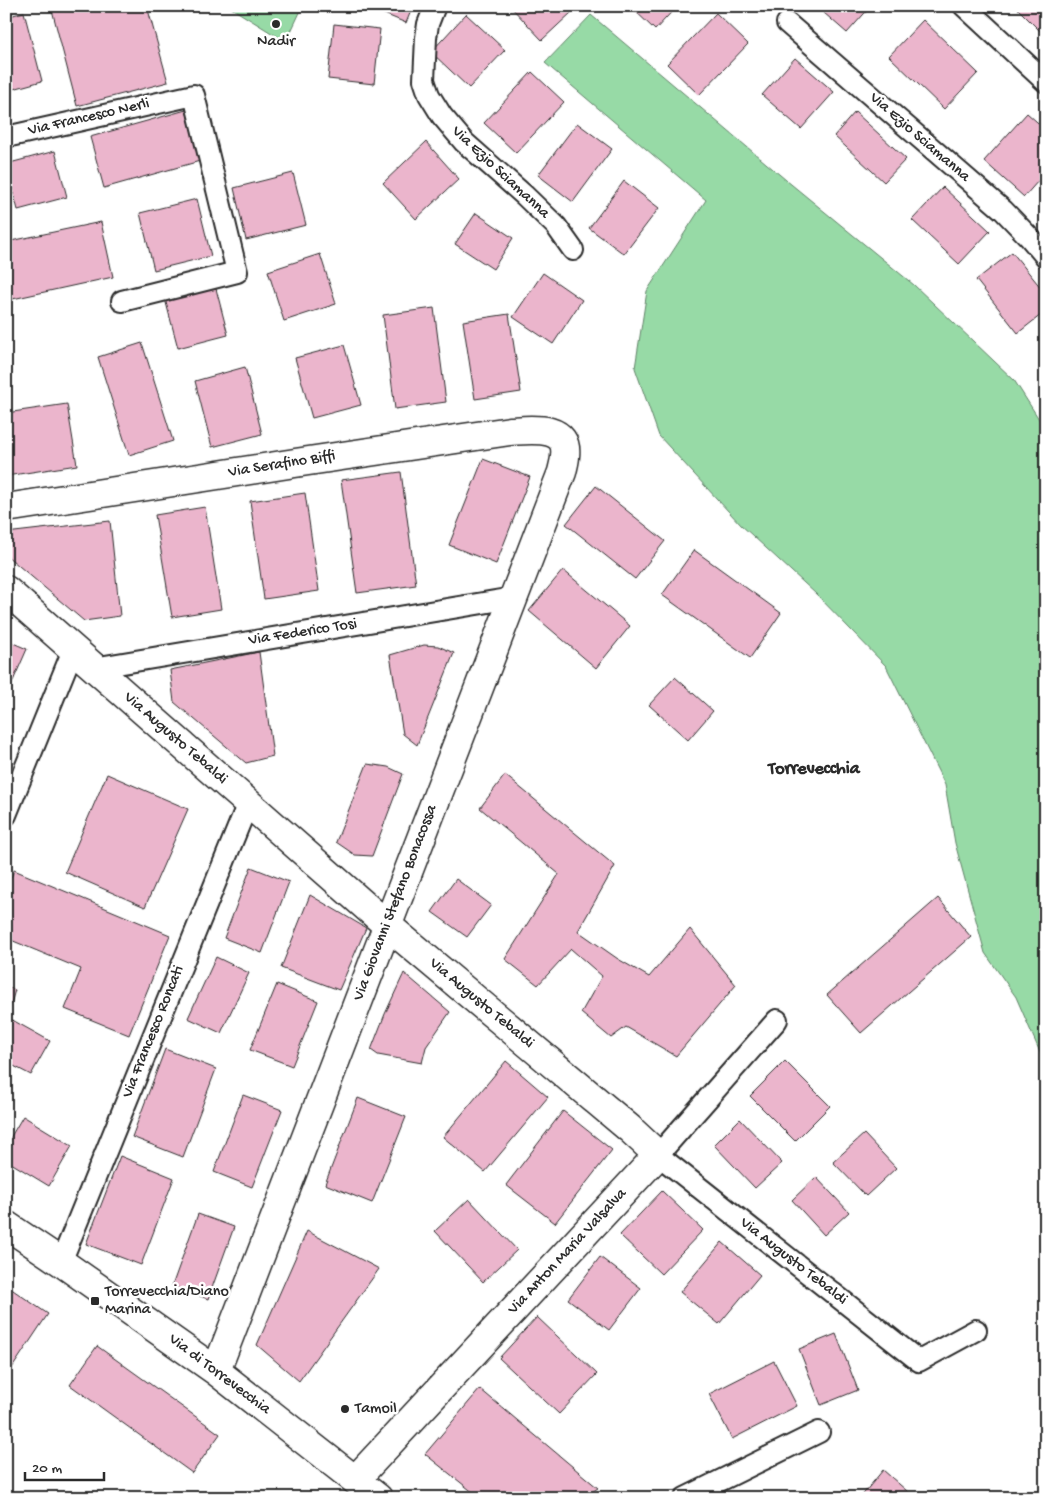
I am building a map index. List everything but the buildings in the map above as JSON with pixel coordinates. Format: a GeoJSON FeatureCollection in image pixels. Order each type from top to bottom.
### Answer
{"type":"FeatureCollection","features":[{"type":"Feature","properties":{"kind":"street","name":"Via Ezio Sciamanna"},"geometry":{"type":"LineString","coordinates":[[435,6],[428,24],[426,38],[424,80],[429,95],[442,116],[464,142],[556,226],[573,250]]}},
{"type":"Feature","properties":{"kind":"street"},"geometry":{"type":"LineString","coordinates":[[964,6],[1046,82]]}},
{"type":"Feature","properties":{"kind":"street","name":"Via Ezio Sciamanna"},"geometry":{"type":"LineString","coordinates":[[787,23],[1003,210],[1046,257]]}},
{"type":"Feature","properties":{"kind":"street","name":"Via Francesco Nerli"},"geometry":{"type":"LineString","coordinates":[[6,137],[194,95],[237,272],[122,301]]}},
{"type":"Feature","properties":{"kind":"street","name":"Via Serafino Biffi"},"geometry":{"type":"LineString","coordinates":[[6,508],[510,430],[548,431],[558,435]]}},
{"type":"Feature","properties":{"kind":"street","name":"Via Giovanni Stefano Bonacossa"},"geometry":{"type":"LineString","coordinates":[[216,1371],[562,472],[566,454],[564,442],[558,435]]}},
{"type":"Feature","properties":{"kind":"street","name":"Via Augusto Tebaldi"},"geometry":{"type":"LineString","coordinates":[[6,590],[388,926],[630,1129],[658,1155],[919,1361],[976,1330]]}},
{"type":"Feature","properties":{"kind":"street","name":"Via Federico Tosi"},"geometry":{"type":"LineString","coordinates":[[93,668],[513,598]]}},
{"type":"Feature","properties":{"kind":"street"},"geometry":{"type":"LineString","coordinates":[[6,815],[73,650]]}},
{"type":"Feature","properties":{"kind":"street","name":"Via Francesco Roncati"},"geometry":{"type":"LineString","coordinates":[[61,1262],[248,803]]}},
{"type":"Feature","properties":{"kind":"street","name":"Via Anton Maria Valsalva"},"geometry":{"type":"LineString","coordinates":[[355,1480],[658,1155],[777,1020]]}},
{"type":"Feature","properties":{"kind":"street","name":"Via di Torrevecchia"},"geometry":{"type":"LineString","coordinates":[[9,1231],[61,1262],[216,1371],[378,1498]]}},
{"type":"Feature","properties":{"kind":"street"},"geometry":{"type":"LineString","coordinates":[[685,1498],[819,1432]]}},
{"type":"Feature","properties":{"kind":"green space","name":"Nadir"},"geometry":{"type":"Polygon","coordinates":[[[228,6],[303,6],[286,42],[228,6]]]}},
{"type":"Feature","properties":{"kind":"green space"},"geometry":{"type":"Polygon","coordinates":[[[591,15],[786,180],[914,285],[1014,380],[1046,430],[1046,1066],[1016,997],[985,953],[955,843],[945,785],[886,666],[816,594],[741,525],[659,436],[635,368],[647,291],[706,200],[545,63],[591,15]]]}},
{"type":"Feature","properties":{"kind":"place","name":"Nadir"},"geometry":{"type":"Point","coordinates":[276,24]}},
{"type":"Feature","properties":{"kind":"place","name":"Torrevecchia/Diano Marina"},"geometry":{"type":"Point","coordinates":[95,1301]}},
{"type":"Feature","properties":{"kind":"place","name":"Tamoil"},"geometry":{"type":"Point","coordinates":[345,1409]}},
{"type":"Feature","properties":{"kind":"district","name":"Torrevecchia"},"geometry":{"type":"Point","coordinates":[814,769]}}]}
